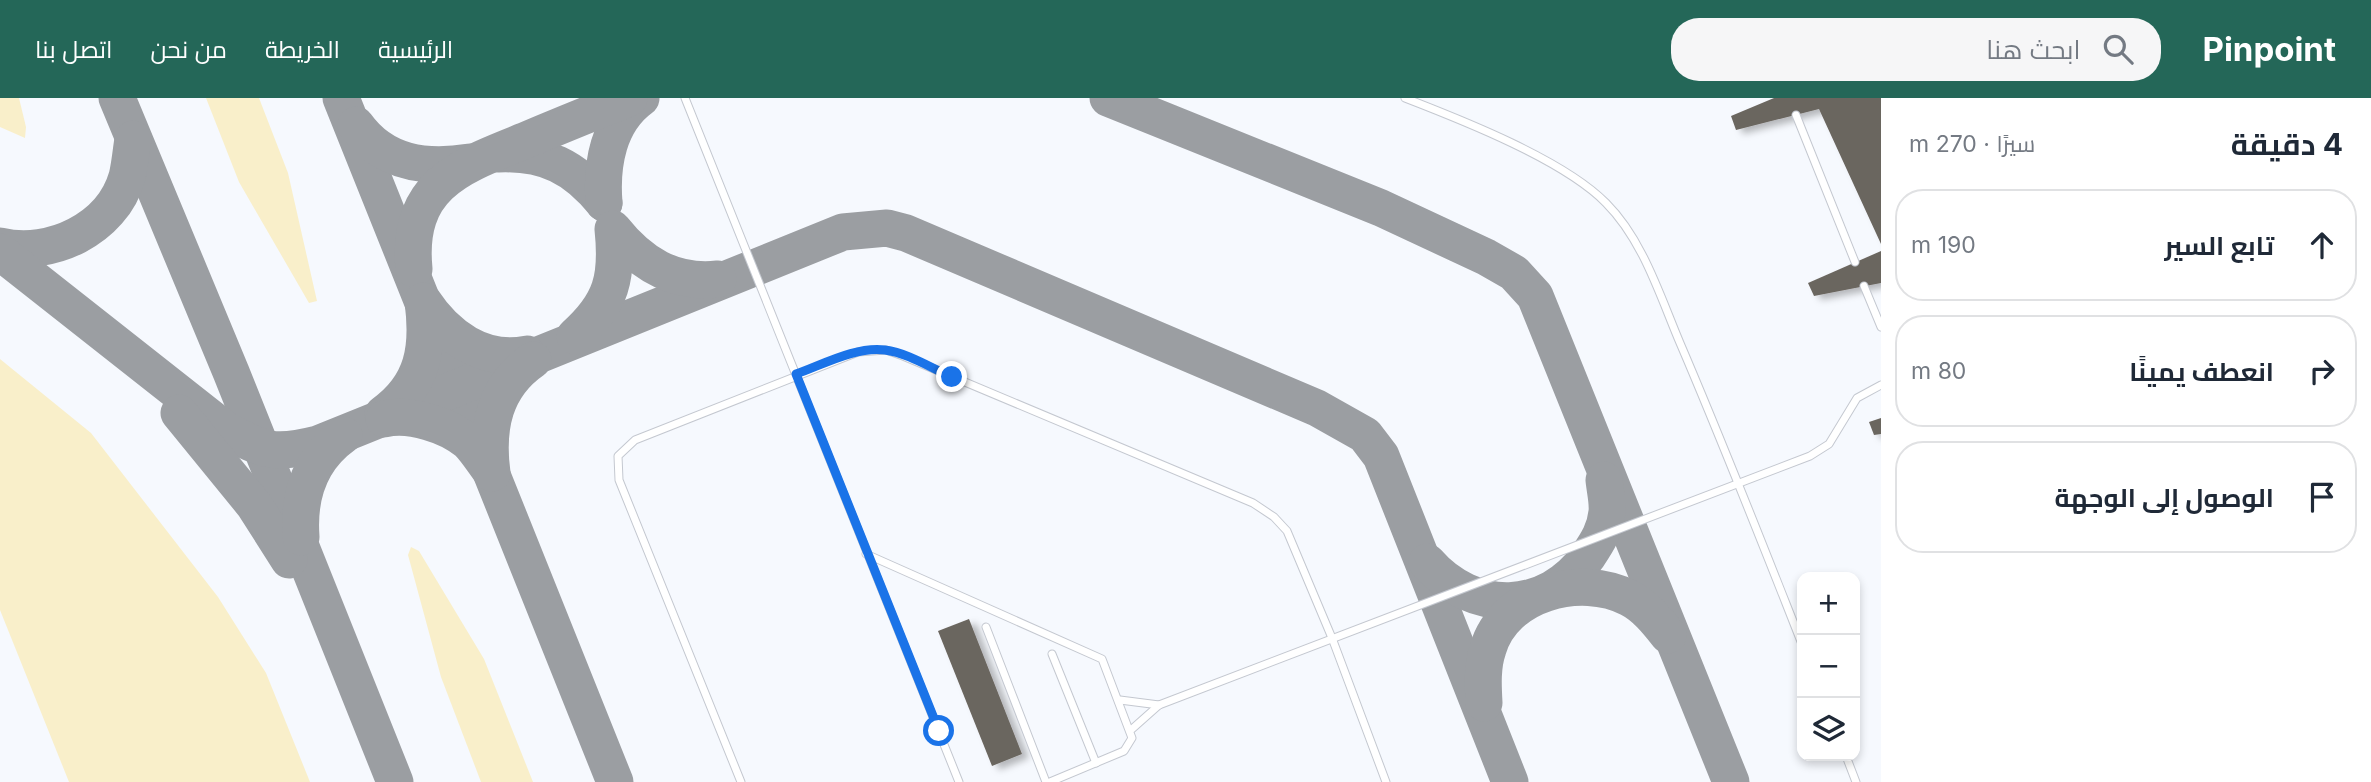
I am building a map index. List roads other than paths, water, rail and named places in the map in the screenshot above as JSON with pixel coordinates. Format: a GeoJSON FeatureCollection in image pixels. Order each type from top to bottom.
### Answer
{"type":"FeatureCollection","features":[{"type":"Feature","properties":{"kind":"lane"},"geometry":{"type":"LineString","coordinates":[[685,98],[959,782]]}},
{"type":"Feature","properties":{"kind":"lane"},"geometry":{"type":"LineString","coordinates":[[1405,98],[1565,171],[1614,212],[1644,260],[1798,635]]}},
{"type":"Feature","properties":{"kind":"lane"},"geometry":{"type":"LineString","coordinates":[[1796,115],[1855,262]]}},
{"type":"Feature","properties":{"kind":"lane"},"geometry":{"type":"LineString","coordinates":[[1864,286],[1881,327]]}},
{"type":"Feature","properties":{"kind":"lane"},"geometry":{"type":"LineString","coordinates":[[741,782],[619,480],[617,464],[622,449],[635,440],[796,374],[867,350],[895,352],[1253,503],[1274,517],[1287,531],[1332,638],[1386,782]]}},
{"type":"Feature","properties":{"kind":"lane"},"geometry":{"type":"LineString","coordinates":[[1132,729],[1159,705],[1438,600],[1824,448],[1833,438],[1852,404],[1862,394],[1881,385]]}},
{"type":"Feature","properties":{"kind":"lane"},"geometry":{"type":"LineString","coordinates":[[866,554],[1098,656],[1107,667],[1132,729],[1132,738],[1124,751],[1048,782],[986,627]]}},
{"type":"Feature","properties":{"kind":"lane"},"geometry":{"type":"LineString","coordinates":[[1052,653],[1096,763]]}},
{"type":"Feature","properties":{"kind":"lane"},"geometry":{"type":"LineString","coordinates":[[1120,700],[1159,705]]}},
{"type":"Feature","properties":{"kind":"lane"},"geometry":{"type":"LineString","coordinates":[[1848,761],[1856,782]]}}]}
